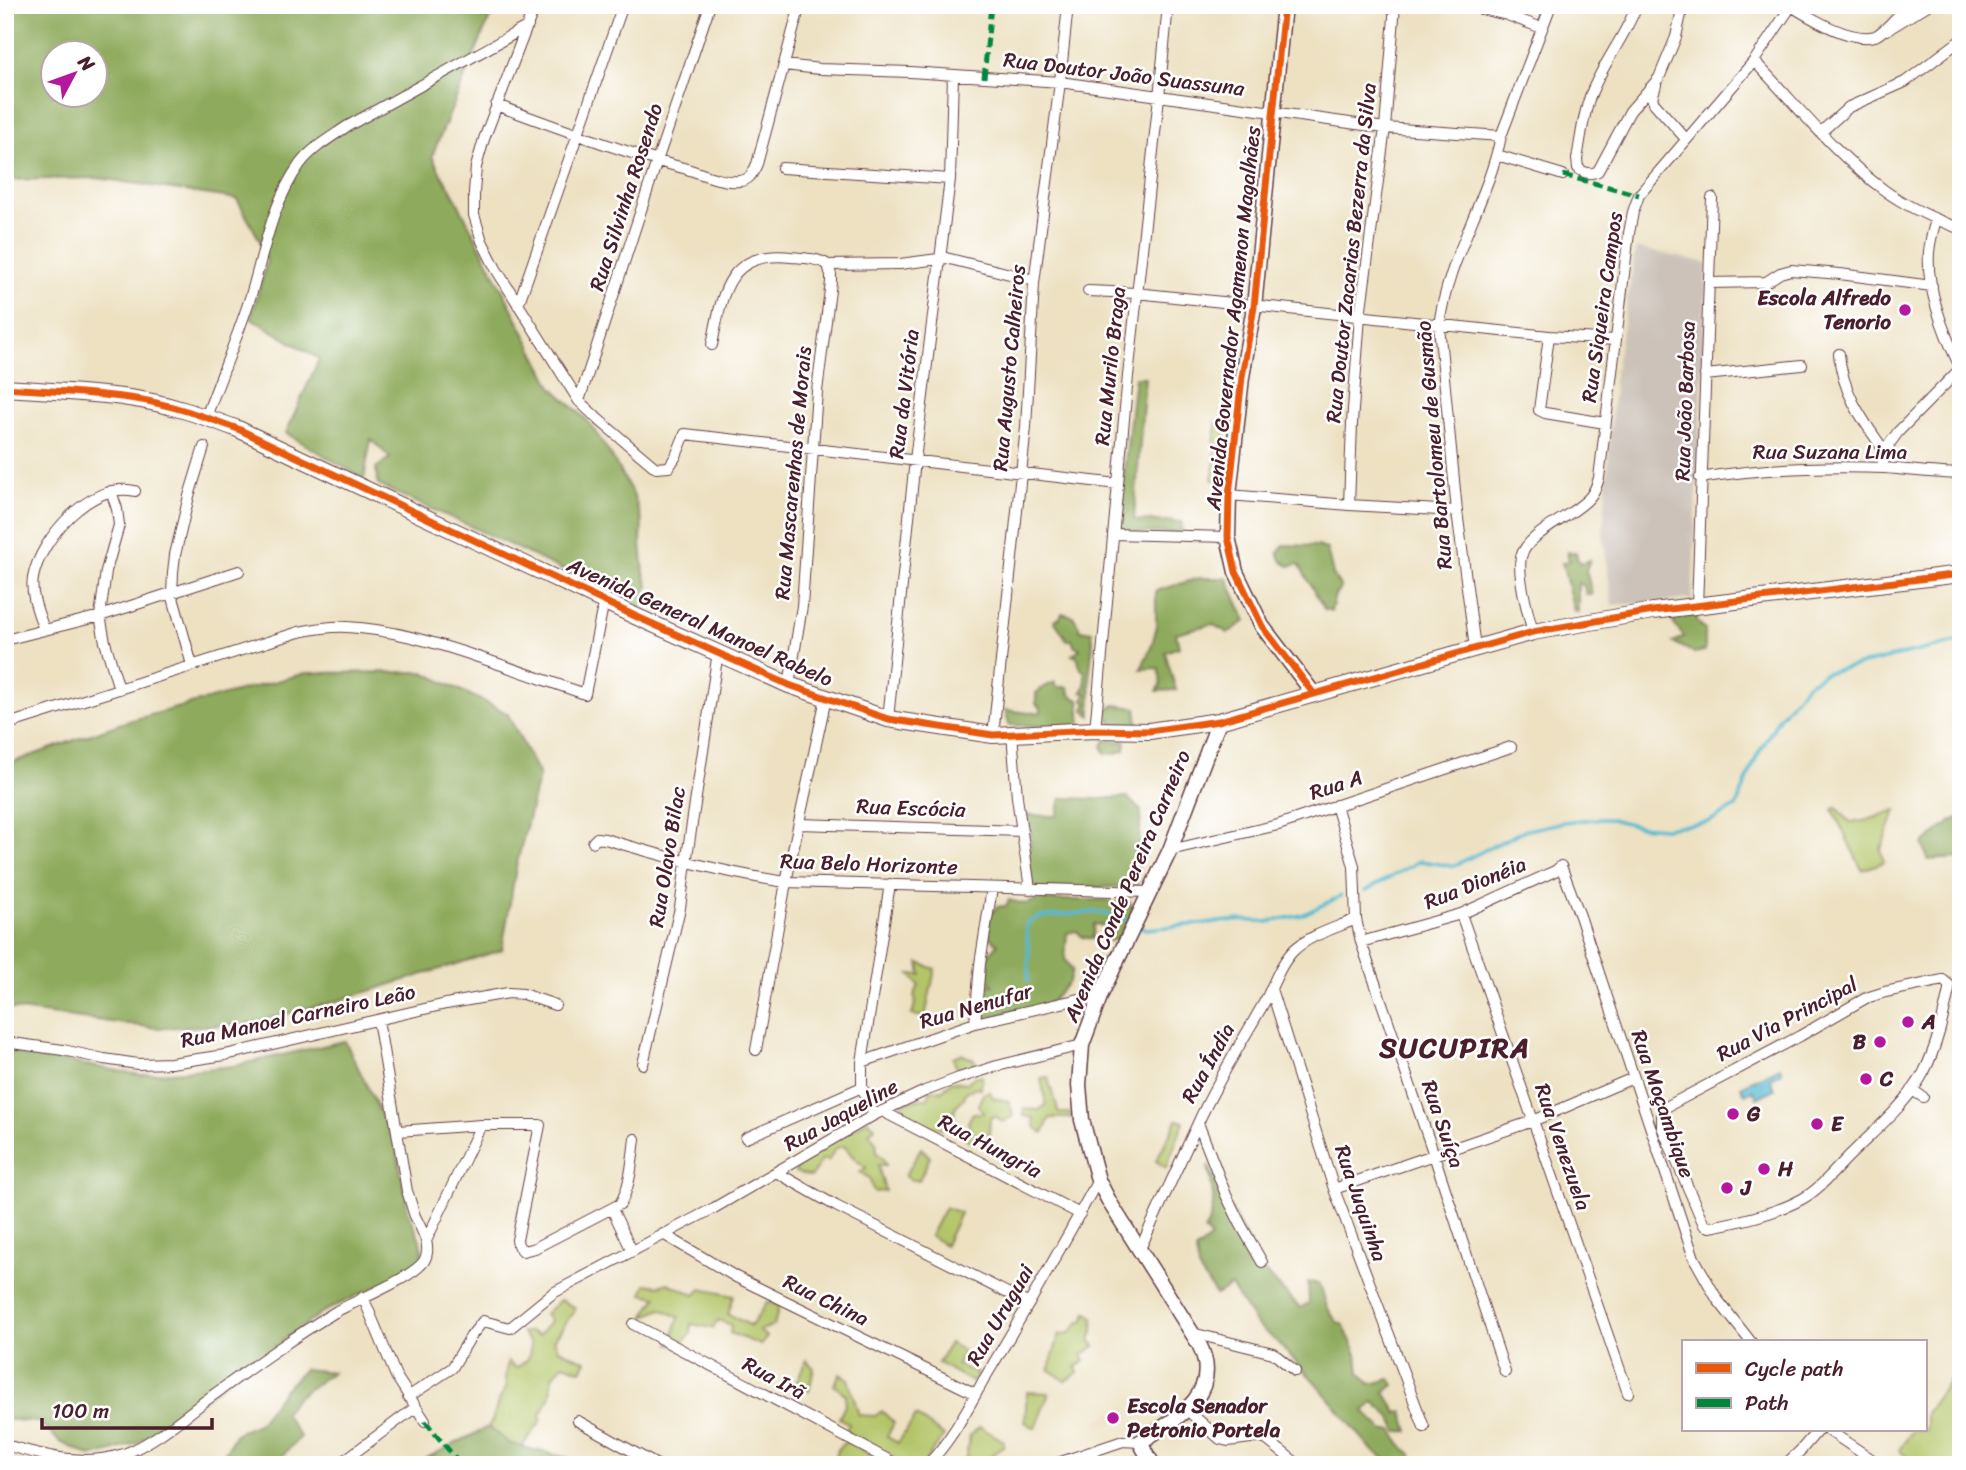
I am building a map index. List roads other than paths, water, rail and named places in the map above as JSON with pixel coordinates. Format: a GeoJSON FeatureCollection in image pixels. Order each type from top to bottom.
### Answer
{"type":"FeatureCollection","features":[{"type":"Feature","properties":{"kind":"main road","name":"Avenida Governador Agamenon Magalhães"},"geometry":{"type":"LineString","coordinates":[[1284,5],[1254,307],[1242,377],[1229,495],[1228,537],[1236,572],[1262,626],[1314,694]]}},
{"type":"Feature","properties":{"kind":"main road","name":"Avenida General Manoel Rabelo"},"geometry":{"type":"LineString","coordinates":[[5,388],[130,398],[171,406],[206,417],[238,429],[789,685],[888,719],[993,735],[1095,730],[1149,731],[1219,721],[1533,632],[1615,617],[1961,574]]}},
{"type":"Feature","properties":{"kind":"main road","name":"Avenida Conde Pereira Carneiro"},"geometry":{"type":"LineString","coordinates":[[1140,1442],[1186,1410],[1200,1393],[1207,1370],[1206,1357],[1098,1180],[1082,1120],[1079,1085],[1082,1045],[1101,994],[1170,850],[1219,721]]}},
{"type":"Feature","properties":{"kind":"main road"},"geometry":{"type":"LineString","coordinates":[[1140,1442],[1153,1465]]}},
{"type":"Feature","properties":{"kind":"street"},"geometry":{"type":"LineString","coordinates":[[535,5],[484,139],[477,167],[474,215],[482,241],[496,269],[579,401],[656,468],[669,467],[685,434],[1118,484]]}},
{"type":"Feature","properties":{"kind":"street"},"geometry":{"type":"LineString","coordinates":[[518,305],[623,5]]}},
{"type":"Feature","properties":{"kind":"street","name":"Rua Silvinha Rosendo"},"geometry":{"type":"LineString","coordinates":[[579,401],[710,5]]}},
{"type":"Feature","properties":{"kind":"street"},"geometry":{"type":"LineString","coordinates":[[496,105],[657,161],[717,178],[742,181],[748,179],[757,164],[800,5]]}},
{"type":"Feature","properties":{"kind":"street","name":"Rua Augusto Calheiros"},"geometry":{"type":"LineString","coordinates":[[993,735],[1029,394],[1034,280],[1068,5]]}},
{"type":"Feature","properties":{"kind":"street","name":"Rua Murilo Braga"},"geometry":{"type":"LineString","coordinates":[[1095,730],[1136,293],[1168,5]]}},
{"type":"Feature","properties":{"kind":"street","name":"Rua Doutor Zacarias Bezerra da Silva"},"geometry":{"type":"LineString","coordinates":[[1349,505],[1360,316],[1385,128],[1395,5]]}},
{"type":"Feature","properties":{"kind":"street","name":"Rua Bartolomeu de Gusmão"},"geometry":{"type":"LineString","coordinates":[[1475,648],[1457,511],[1439,326],[1450,281],[1551,5]]}},
{"type":"Feature","properties":{"kind":"street"},"geometry":{"type":"LineString","coordinates":[[1637,5],[1622,39],[1590,97],[1577,159],[1580,170],[1593,173],[1598,171],[1630,111],[1659,78]]}},
{"type":"Feature","properties":{"kind":"street"},"geometry":{"type":"LineString","coordinates":[[1683,5],[1682,18],[1653,94],[1653,101],[1686,139]]}},
{"type":"Feature","properties":{"kind":"street"},"geometry":{"type":"LineString","coordinates":[[1878,35],[1908,5]]}},
{"type":"Feature","properties":{"kind":"street"},"geometry":{"type":"LineString","coordinates":[[1792,6],[1820,23],[1857,36],[1878,35],[1928,5]]}},
{"type":"Feature","properties":{"kind":"street","name":"Rua Siqueira Campos"},"geometry":{"type":"LineString","coordinates":[[1533,632],[1525,601],[1521,555],[1535,538],[1591,496],[1599,478],[1633,212],[1639,195],[1754,61],[1792,6]]}},
{"type":"Feature","properties":{"kind":"street"},"geometry":{"type":"LineString","coordinates":[[1477,8],[1507,15],[1542,28]]}},
{"type":"Feature","properties":{"kind":"street"},"geometry":{"type":"LineString","coordinates":[[206,417],[250,296],[273,218],[287,184],[302,162],[320,144],[346,127],[529,25]]}},
{"type":"Feature","properties":{"kind":"street"},"geometry":{"type":"LineString","coordinates":[[1821,132],[1849,107],[1905,82],[1961,40]]}},
{"type":"Feature","properties":{"kind":"street"},"geometry":{"type":"LineString","coordinates":[[1754,61],[1858,169],[1886,191],[1936,220],[1961,229]]}},
{"type":"Feature","properties":{"kind":"street","name":"Rua Doutor João Suassuna"},"geometry":{"type":"LineString","coordinates":[[783,65],[1060,82],[1385,128],[1501,136]]}},
{"type":"Feature","properties":{"kind":"street","name":"Rua da Vitória"},"geometry":{"type":"LineString","coordinates":[[888,719],[915,460],[950,179],[953,75]]}},
{"type":"Feature","properties":{"kind":"street"},"geometry":{"type":"LineString","coordinates":[[1497,155],[1563,175]]}},
{"type":"Feature","properties":{"kind":"street"},"geometry":{"type":"LineString","coordinates":[[782,168],[950,179]]}},
{"type":"Feature","properties":{"kind":"street","name":"Rua João Barbosa"},"geometry":{"type":"LineString","coordinates":[[1697,606],[1712,198]]}},
{"type":"Feature","properties":{"kind":"street"},"geometry":{"type":"LineString","coordinates":[[1881,468],[1898,432],[1961,368],[1946,336],[1931,286],[1929,251],[1936,220]]}},
{"type":"Feature","properties":{"kind":"street"},"geometry":{"type":"LineString","coordinates":[[712,345],[724,293],[739,269],[759,258],[775,256],[818,260],[828,265],[900,264],[946,258],[1034,280]]}},
{"type":"Feature","properties":{"kind":"street","name":"Rua Mascarenhas de Morais"},"geometry":{"type":"LineString","coordinates":[[789,685],[802,606],[817,391],[831,275],[828,265]]}},
{"type":"Feature","properties":{"kind":"street"},"geometry":{"type":"LineString","coordinates":[[1709,283],[1760,282],[1791,271],[1840,274],[1931,286]]}},
{"type":"Feature","properties":{"kind":"street"},"geometry":{"type":"LineString","coordinates":[[1088,291],[1136,293],[1549,337],[1615,340]]}},
{"type":"Feature","properties":{"kind":"street"},"geometry":{"type":"LineString","coordinates":[[1549,337],[1539,410],[1605,423]]}},
{"type":"Feature","properties":{"kind":"street","name":"Rua Suzana Lima"},"geometry":{"type":"LineString","coordinates":[[1839,354],[1840,371],[1851,401],[1886,453]]}},
{"type":"Feature","properties":{"kind":"street"},"geometry":{"type":"LineString","coordinates":[[1705,375],[1802,365]]}},
{"type":"Feature","properties":{"kind":"street"},"geometry":{"type":"LineString","coordinates":[[192,665],[172,594],[179,536],[204,447]]}},
{"type":"Feature","properties":{"kind":"street","name":"Rua Suzana Lima"},"geometry":{"type":"LineString","coordinates":[[1700,478],[1775,469],[1881,468],[1961,474]]}},
{"type":"Feature","properties":{"kind":"street"},"geometry":{"type":"LineString","coordinates":[[111,491],[119,525],[106,570],[100,616],[119,689]]}},
{"type":"Feature","properties":{"kind":"street"},"geometry":{"type":"LineString","coordinates":[[44,631],[33,590],[33,580],[37,565],[50,540],[78,509],[111,491],[135,491]]}},
{"type":"Feature","properties":{"kind":"street"},"geometry":{"type":"LineString","coordinates":[[1229,495],[1457,511]]}},
{"type":"Feature","properties":{"kind":"street"},"geometry":{"type":"LineString","coordinates":[[1113,534],[1228,537]]}},
{"type":"Feature","properties":{"kind":"street"},"geometry":{"type":"LineString","coordinates":[[5,640],[100,616],[239,571]]}},
{"type":"Feature","properties":{"kind":"street"},"geometry":{"type":"LineString","coordinates":[[5,725],[299,632],[345,626],[404,635],[585,694],[604,601]]}},
{"type":"Feature","properties":{"kind":"street","name":"Rua Olavo Bilac"},"geometry":{"type":"LineString","coordinates":[[643,1064],[680,908],[718,652]]}},
{"type":"Feature","properties":{"kind":"street"},"geometry":{"type":"LineString","coordinates":[[756,1050],[786,882],[825,698]]}},
{"type":"Feature","properties":{"kind":"street"},"geometry":{"type":"LineString","coordinates":[[1012,733],[1017,797],[1030,889]]}},
{"type":"Feature","properties":{"kind":"street","name":"Rua A"},"geometry":{"type":"LineString","coordinates":[[1170,850],[1278,824],[1511,747]]}},
{"type":"Feature","properties":{"kind":"street","name":"Rua Suíça"},"geometry":{"type":"LineString","coordinates":[[1336,805],[1354,866],[1356,919],[1361,942],[1505,1372]]}},
{"type":"Feature","properties":{"kind":"street","name":"Rua Escócia"},"geometry":{"type":"LineString","coordinates":[[799,824],[1022,831]]}},
{"type":"Feature","properties":{"kind":"street","name":"Rua Belo Horizonte"},"geometry":{"type":"LineString","coordinates":[[593,842],[597,838],[606,839],[685,863],[786,882],[1149,892]]}},
{"type":"Feature","properties":{"kind":"street","name":"Rua Dionéia"},"geometry":{"type":"LineString","coordinates":[[1361,942],[1461,914],[1561,866]]}},
{"type":"Feature","properties":{"kind":"street","name":"Rua Moçambique"},"geometry":{"type":"LineString","coordinates":[[1561,866],[1565,871],[1633,1078],[1699,1259],[1717,1299],[1749,1340]]}},
{"type":"Feature","properties":{"kind":"street"},"geometry":{"type":"LineString","coordinates":[[878,1113],[862,1087],[862,1062],[890,884]]}},
{"type":"Feature","properties":{"kind":"street"},"geometry":{"type":"LineString","coordinates":[[975,1023],[980,964],[992,888]]}},
{"type":"Feature","properties":{"kind":"street","name":"Rua Venezuela"},"geometry":{"type":"LineString","coordinates":[[1461,914],[1628,1393]]}},
{"type":"Feature","properties":{"kind":"street","name":"Rua Índia"},"geometry":{"type":"LineString","coordinates":[[1262,1262],[1226,1195],[1198,1123],[1284,962],[1301,944],[1356,919]]}},
{"type":"Feature","properties":{"kind":"street","name":"Rua Via Principal"},"geometry":{"type":"LineString","coordinates":[[1943,980],[1949,985],[1949,990],[1934,1050],[1912,1090],[1821,1185],[1803,1199],[1749,1218],[1714,1226],[1706,1226],[1701,1219],[1662,1127],[1662,1112],[1672,1102],[1866,998],[1943,980]]}},
{"type":"Feature","properties":{"kind":"street","name":"Rua Juquinha"},"geometry":{"type":"LineString","coordinates":[[1271,989],[1334,1189],[1424,1427]]}},
{"type":"Feature","properties":{"kind":"street","name":"Rua Manoel Carneiro Leão"},"geometry":{"type":"LineString","coordinates":[[5,1042],[63,1049],[104,1059],[171,1063],[225,1055],[446,1004],[508,993],[523,993],[555,1005]]}},
{"type":"Feature","properties":{"kind":"street","name":"Rua Nenufar"},"geometry":{"type":"LineString","coordinates":[[862,1062],[975,1023],[1101,994]]}},
{"type":"Feature","properties":{"kind":"street"},"geometry":{"type":"LineString","coordinates":[[5,1444],[69,1461],[121,1455],[178,1421],[298,1336],[392,1283],[424,1261],[427,1253],[426,1241],[407,1191],[378,1020]]}},
{"type":"Feature","properties":{"kind":"street","name":"Rua Jaqueline"},"geometry":{"type":"LineString","coordinates":[[408,1397],[452,1368],[483,1321],[510,1328],[553,1293],[714,1208],[878,1113],[959,1078],[1082,1045]]}},
{"type":"Feature","properties":{"kind":"street"},"geometry":{"type":"LineString","coordinates":[[1334,1189],[1533,1121],[1633,1078]]}},
{"type":"Feature","properties":{"kind":"street"},"geometry":{"type":"LineString","coordinates":[[746,1138],[862,1087]]}},
{"type":"Feature","properties":{"kind":"street"},"geometry":{"type":"LineString","coordinates":[[1912,1090],[1923,1097]]}},
{"type":"Feature","properties":{"kind":"street","name":"Rua Hungria"},"geometry":{"type":"LineString","coordinates":[[878,1113],[1080,1214]]}},
{"type":"Feature","properties":{"kind":"street"},"geometry":{"type":"LineString","coordinates":[[1139,1251],[1198,1123]]}},
{"type":"Feature","properties":{"kind":"street"},"geometry":{"type":"LineString","coordinates":[[398,1131],[481,1125],[540,1125],[517,1240],[520,1249],[528,1251],[620,1204],[625,1194],[635,1139]]}},
{"type":"Feature","properties":{"kind":"street"},"geometry":{"type":"LineString","coordinates":[[426,1241],[481,1125]]}},
{"type":"Feature","properties":{"kind":"street"},"geometry":{"type":"LineString","coordinates":[[776,1172],[836,1206],[1029,1304]]}},
{"type":"Feature","properties":{"kind":"street","name":"Rua Uruguai"},"geometry":{"type":"LineString","coordinates":[[927,1465],[952,1434],[976,1394],[1098,1180]]}},
{"type":"Feature","properties":{"kind":"street"},"geometry":{"type":"LineString","coordinates":[[612,1209],[632,1251]]}},
{"type":"Feature","properties":{"kind":"street","name":"Rua China"},"geometry":{"type":"LineString","coordinates":[[663,1234],[736,1277],[976,1394]]}},
{"type":"Feature","properties":{"kind":"street"},"geometry":{"type":"LineString","coordinates":[[363,1297],[396,1377],[425,1421]]}},
{"type":"Feature","properties":{"kind":"street","name":"Rua Irã"},"geometry":{"type":"LineString","coordinates":[[633,1324],[898,1465]]}},
{"type":"Feature","properties":{"kind":"street"},"geometry":{"type":"LineString","coordinates":[[1192,1333],[1273,1353],[1295,1371]]}},
{"type":"Feature","properties":{"kind":"street"},"geometry":{"type":"LineString","coordinates":[[338,1465],[415,1407]]}},
{"type":"Feature","properties":{"kind":"street"},"geometry":{"type":"LineString","coordinates":[[1186,1410],[1220,1438],[1228,1441],[1258,1437],[1296,1463]]}},
{"type":"Feature","properties":{"kind":"street"},"geometry":{"type":"LineString","coordinates":[[578,1421],[657,1465]]}},
{"type":"Feature","properties":{"kind":"street"},"geometry":{"type":"LineString","coordinates":[[1785,1465],[1816,1432]]}},
{"type":"Feature","properties":{"kind":"street"},"geometry":{"type":"LineString","coordinates":[[1831,1432],[1880,1465]]}},
{"type":"Feature","properties":{"kind":"street"},"geometry":{"type":"LineString","coordinates":[[1052,1465],[1123,1441],[1140,1442]]}},
{"type":"Feature","properties":{"kind":"water"},"geometry":{"type":"Polygon","coordinates":[[[1780,1067],[1782,1072],[1770,1078],[1775,1089],[1757,1098],[1753,1090],[1745,1094],[1741,1086],[1780,1067]]]}},
{"type":"Feature","properties":{"kind":"waterway"},"geometry":{"type":"LineString","coordinates":[[1596,819],[1665,828],[1708,822],[1736,807],[1757,756],[1779,718],[1806,685],[1825,673],[1961,641]]}},
{"type":"Feature","properties":{"kind":"waterway"},"geometry":{"type":"LineString","coordinates":[[1365,891],[1420,861],[1453,866],[1523,831],[1593,819]]}},
{"type":"Feature","properties":{"kind":"waterway"},"geometry":{"type":"LineString","coordinates":[[1138,926],[1146,929],[1240,920],[1267,922],[1302,915],[1341,896]]}},
{"type":"Feature","properties":{"kind":"waterway"},"geometry":{"type":"LineString","coordinates":[[1028,981],[1026,924],[1038,917],[1095,912],[1131,923]]}},
{"type":"Feature","properties":{"kind":"place","name":"Escola Alfredo Tenorio"},"geometry":{"type":"Point","coordinates":[1905,310]}},
{"type":"Feature","properties":{"kind":"place","name":"A"},"geometry":{"type":"Point","coordinates":[1908,1022]}},
{"type":"Feature","properties":{"kind":"place","name":"B"},"geometry":{"type":"Point","coordinates":[1880,1042]}},
{"type":"Feature","properties":{"kind":"place","name":"C"},"geometry":{"type":"Point","coordinates":[1866,1079]}},
{"type":"Feature","properties":{"kind":"place","name":"G"},"geometry":{"type":"Point","coordinates":[1733,1114]}},
{"type":"Feature","properties":{"kind":"place","name":"E"},"geometry":{"type":"Point","coordinates":[1817,1124]}},
{"type":"Feature","properties":{"kind":"place","name":"H"},"geometry":{"type":"Point","coordinates":[1764,1169]}},
{"type":"Feature","properties":{"kind":"place","name":"J"},"geometry":{"type":"Point","coordinates":[1727,1188]}},
{"type":"Feature","properties":{"kind":"place","name":"Escola Senador Petronio Portela"},"geometry":{"type":"Point","coordinates":[1113,1418]}},
{"type":"Feature","properties":{"kind":"district","name":"SUCUPIRA"},"geometry":{"type":"Point","coordinates":[1455,1047]}}]}
